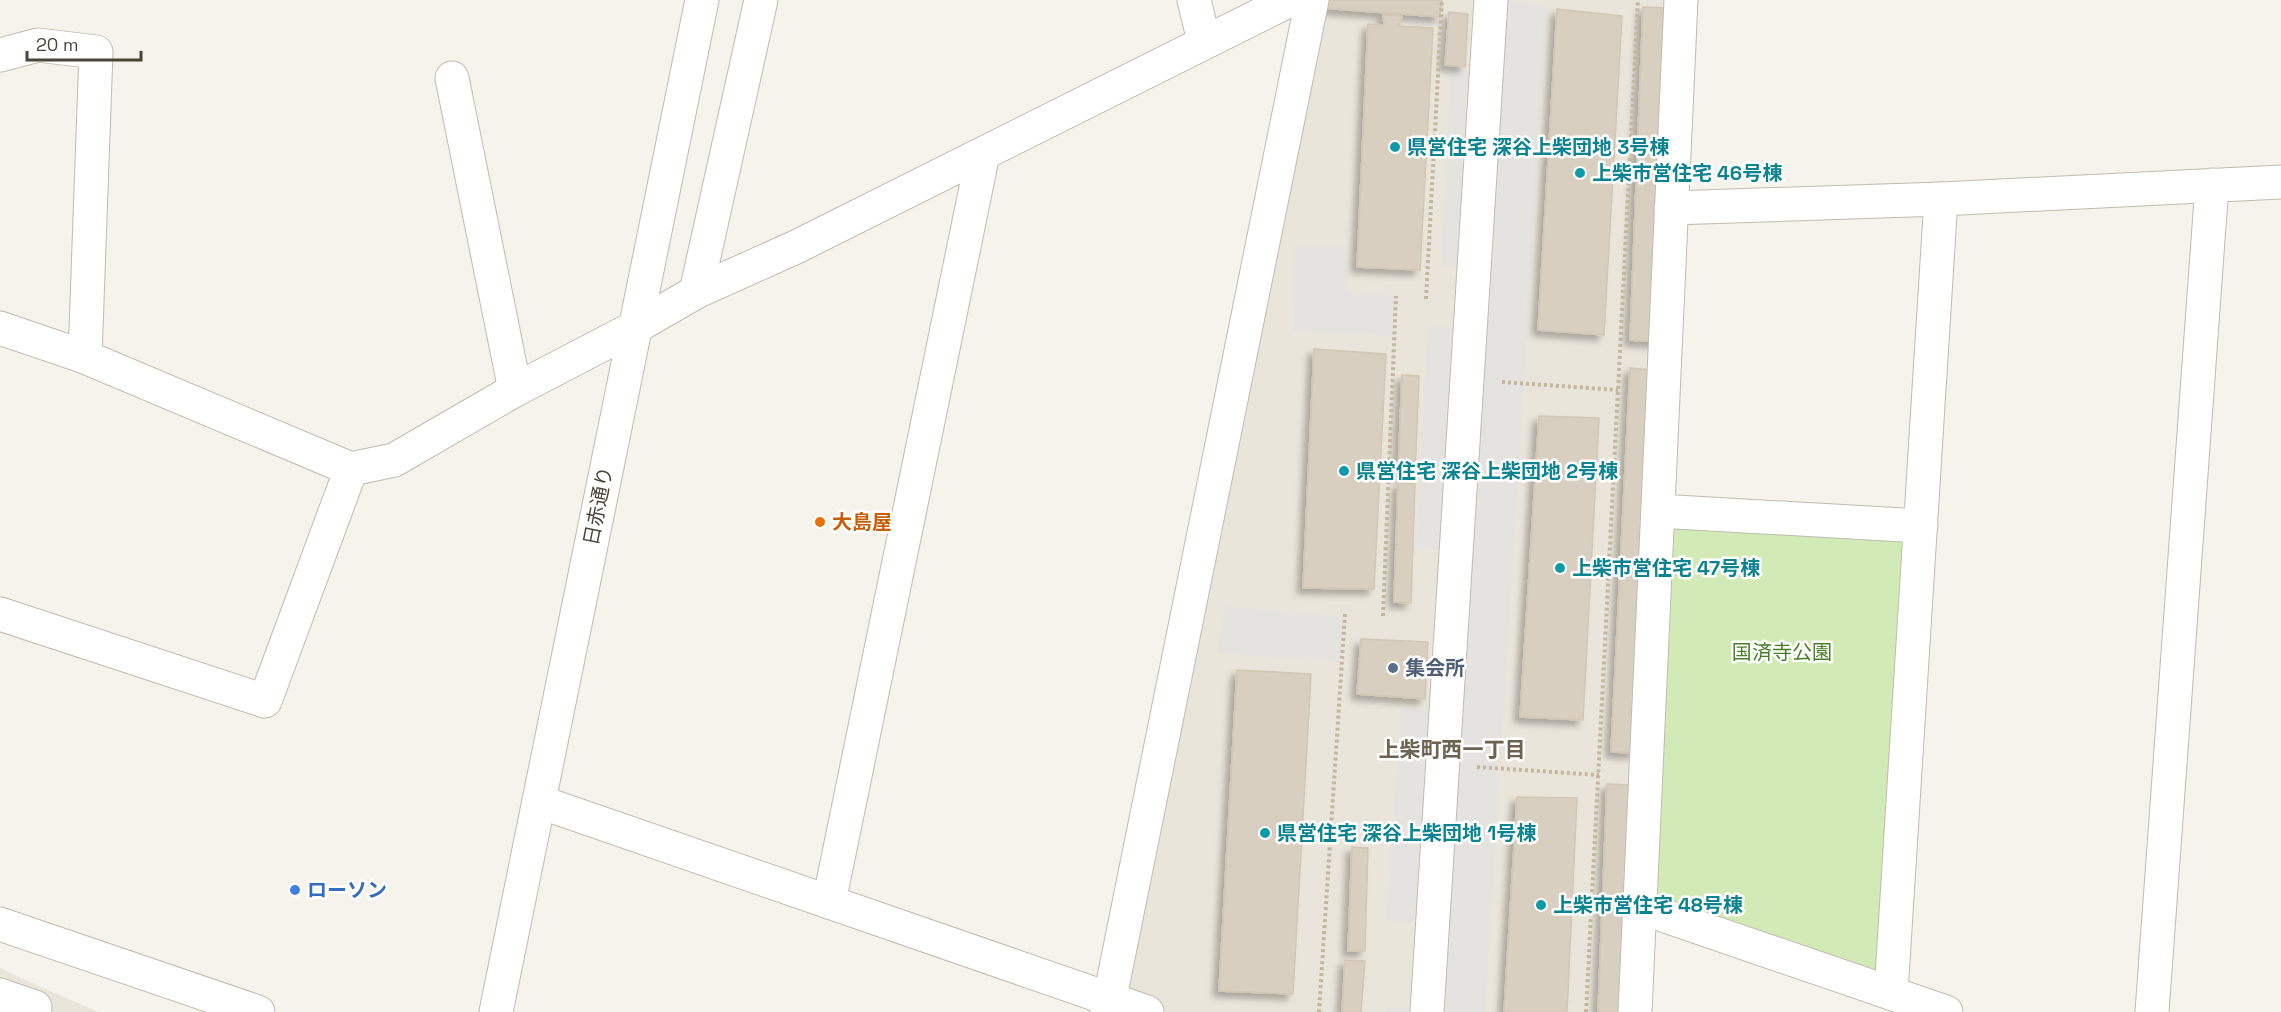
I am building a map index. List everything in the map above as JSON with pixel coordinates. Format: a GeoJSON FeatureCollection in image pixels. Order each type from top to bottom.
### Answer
{"type":"FeatureCollection","features":[{"type":"Feature","properties":{"kind":"street","name":"日赤通り"},"geometry":{"type":"LineString","coordinates":[[496,1012],[540,802],[632,330],[702,0]]}},
{"type":"Feature","properties":{"kind":"street"},"geometry":{"type":"LineString","coordinates":[[696,292],[761,0]]}},
{"type":"Feature","properties":{"kind":"street"},"geometry":{"type":"LineString","coordinates":[[1194,0],[1204,41]]}},
{"type":"Feature","properties":{"kind":"street"},"geometry":{"type":"LineString","coordinates":[[0,328],[85,357],[351,469],[394,460],[515,390],[632,330],[696,292],[796,247],[1290,0]]}},
{"type":"Feature","properties":{"kind":"street"},"geometry":{"type":"LineString","coordinates":[[1109,1005],[1312,0]]}},
{"type":"Feature","properties":{"kind":"street"},"geometry":{"type":"LineString","coordinates":[[1427,1012],[1491,0]]}},
{"type":"Feature","properties":{"kind":"street"},"geometry":{"type":"LineString","coordinates":[[1635,1012],[1681,0]]}},
{"type":"Feature","properties":{"kind":"street"},"geometry":{"type":"LineString","coordinates":[[0,55],[38,45],[96,52],[85,357]]}},
{"type":"Feature","properties":{"kind":"street"},"geometry":{"type":"LineString","coordinates":[[452,78],[515,390]]}},
{"type":"Feature","properties":{"kind":"street"},"geometry":{"type":"LineString","coordinates":[[830,902],[983,154]]}},
{"type":"Feature","properties":{"kind":"street"},"geometry":{"type":"LineString","coordinates":[[1671,208],[1941,199],[2281,182]]}},
{"type":"Feature","properties":{"kind":"street"},"geometry":{"type":"LineString","coordinates":[[2152,1012],[2212,185]]}},
{"type":"Feature","properties":{"kind":"street"},"geometry":{"type":"LineString","coordinates":[[1891,993],[1941,199]]}},
{"type":"Feature","properties":{"kind":"street"},"geometry":{"type":"LineString","coordinates":[[0,614],[266,701],[351,469]]}},
{"type":"Feature","properties":{"kind":"street"},"geometry":{"type":"LineString","coordinates":[[1658,511],[1921,526]]}},
{"type":"Feature","properties":{"kind":"street"},"geometry":{"type":"LineString","coordinates":[[540,802],[830,902],[1109,1005],[1147,1012]]}},
{"type":"Feature","properties":{"kind":"street"},"geometry":{"type":"LineString","coordinates":[[1639,907],[1946,1012]]}},
{"type":"Feature","properties":{"kind":"street"},"geometry":{"type":"LineString","coordinates":[[0,924],[258,1012]]}},
{"type":"Feature","properties":{"kind":"street"},"geometry":{"type":"LineString","coordinates":[[0,995],[34,1007],[33,1012]]}},
{"type":"Feature","properties":{"kind":"path"},"geometry":{"type":"LineString","coordinates":[[1426,298],[1442,0]]}},
{"type":"Feature","properties":{"kind":"path"},"geometry":{"type":"LineString","coordinates":[[1586,1012],[1638,0]]}},
{"type":"Feature","properties":{"kind":"path"},"geometry":{"type":"LineString","coordinates":[[1383,616],[1395,296]]}},
{"type":"Feature","properties":{"kind":"path"},"geometry":{"type":"LineString","coordinates":[[1467,379],[1618,390]]}},
{"type":"Feature","properties":{"kind":"path"},"geometry":{"type":"LineString","coordinates":[[1319,1012],[1345,614]]}},
{"type":"Feature","properties":{"kind":"path"},"geometry":{"type":"LineString","coordinates":[[1443,766],[1599,775]]}},
{"type":"Feature","properties":{"kind":"shaded area"},"geometry":{"type":"Polygon","coordinates":[[[1312,0],[1681,0],[1635,1012],[1147,1012],[1111,999],[1312,0]]]}},
{"type":"Feature","properties":{"kind":"shaded area"},"geometry":{"type":"Polygon","coordinates":[[[1501,0],[1547,6],[1485,1012],[1387,1012],[1387,1007],[1427,1010],[1432,924],[1386,921],[1401,708],[1445,712],[1456,552],[1416,547],[1428,326],[1470,328],[1474,268],[1441,265],[1451,70],[1487,74],[1501,0]]]}},
{"type":"Feature","properties":{"kind":"shaded area"},"geometry":{"type":"Polygon","coordinates":[[[1295,246],[1347,247],[1346,292],[1396,296],[1394,336],[1293,332],[1295,246]]]}},
{"type":"Feature","properties":{"kind":"shaded area"},"geometry":{"type":"Polygon","coordinates":[[[1224,606],[1343,617],[1340,662],[1218,653],[1224,606]]]}},
{"type":"Feature","properties":{"kind":"shaded area"},"geometry":{"type":"Polygon","coordinates":[[[0,968],[54,993],[99,1012],[0,1012],[0,968]]]}},
{"type":"Feature","properties":{"kind":"green space","name":"国済寺公園"},"geometry":{"type":"Polygon","coordinates":[[[1658,511],[1921,526],[1891,993],[1639,907],[1658,511]]]}},
{"type":"Feature","properties":{"kind":"building"},"geometry":{"type":"Polygon","coordinates":[[[1323,0],[1442,0],[1440,17],[1322,8],[1323,0]]]}},
{"type":"Feature","properties":{"kind":"building"},"geometry":{"type":"Polygon","coordinates":[[[1643,7],[1668,8],[1657,342],[1630,340],[1643,7]]]}},
{"type":"Feature","properties":{"kind":"building","name":"上柴市営住宅 46号棟"},"geometry":{"type":"Polygon","coordinates":[[[1557,9],[1622,16],[1604,335],[1538,330],[1557,9]]]}},
{"type":"Feature","properties":{"kind":"building"},"geometry":{"type":"Polygon","coordinates":[[[1449,12],[1468,14],[1465,67],[1445,65],[1449,12]]]}},
{"type":"Feature","properties":{"kind":"building","name":"県営住宅 深谷上柴団地 3号棟"},"geometry":{"type":"Polygon","coordinates":[[[1383,15],[1402,16],[1399,26],[1433,28],[1420,270],[1357,267],[1368,24],[1384,25],[1383,15]]]}},
{"type":"Feature","properties":{"kind":"building","name":"県営住宅 深谷上柴団地 2号棟"},"geometry":{"type":"Polygon","coordinates":[[[1314,349],[1386,354],[1374,589],[1303,588],[1314,349]]]}},
{"type":"Feature","properties":{"kind":"building"},"geometry":{"type":"Polygon","coordinates":[[[1630,368],[1653,370],[1636,753],[1611,752],[1630,368]]]}},
{"type":"Feature","properties":{"kind":"building"},"geometry":{"type":"Polygon","coordinates":[[[1402,375],[1419,376],[1415,476],[1398,475],[1402,375]]]}},
{"type":"Feature","properties":{"kind":"building","name":"上柴市営住宅 47号棟"},"geometry":{"type":"Polygon","coordinates":[[[1539,416],[1599,418],[1583,720],[1520,717],[1539,416]]]}},
{"type":"Feature","properties":{"kind":"building"},"geometry":{"type":"Polygon","coordinates":[[[1398,483],[1415,484],[1411,603],[1394,602],[1398,483]]]}},
{"type":"Feature","properties":{"kind":"building","name":"集会所"},"geometry":{"type":"Polygon","coordinates":[[[1361,639],[1428,642],[1425,699],[1357,694],[1361,639]]]}},
{"type":"Feature","properties":{"kind":"building","name":"県営住宅 深谷上柴団地 1号棟"},"geometry":{"type":"Polygon","coordinates":[[[1237,670],[1311,674],[1293,994],[1219,991],[1237,670]]]}},
{"type":"Feature","properties":{"kind":"building"},"geometry":{"type":"Polygon","coordinates":[[[1607,784],[1633,785],[1624,1012],[1598,1012],[1607,784]]]}},
{"type":"Feature","properties":{"kind":"building","name":"上柴市営住宅 48号棟"},"geometry":{"type":"Polygon","coordinates":[[[1517,797],[1577,798],[1567,1012],[1504,1012],[1517,797]]]}},
{"type":"Feature","properties":{"kind":"building"},"geometry":{"type":"Polygon","coordinates":[[[1352,847],[1368,848],[1365,951],[1348,951],[1352,847]]]}},
{"type":"Feature","properties":{"kind":"building"},"geometry":{"type":"Polygon","coordinates":[[[1345,960],[1365,961],[1361,1012],[1342,1012],[1345,960]]]}},
{"type":"Feature","properties":{"kind":"place","name":"県営住宅 深谷上柴団地 3号棟"},"geometry":{"type":"Point","coordinates":[1395,147]}},
{"type":"Feature","properties":{"kind":"place","name":"上柴市営住宅 46号棟"},"geometry":{"type":"Point","coordinates":[1580,173]}},
{"type":"Feature","properties":{"kind":"place","name":"県営住宅 深谷上柴団地 2号棟"},"geometry":{"type":"Point","coordinates":[1344,471]}},
{"type":"Feature","properties":{"kind":"place","name":"大島屋"},"geometry":{"type":"Point","coordinates":[820,522]}},
{"type":"Feature","properties":{"kind":"place","name":"上柴市営住宅 47号棟"},"geometry":{"type":"Point","coordinates":[1560,568]}},
{"type":"Feature","properties":{"kind":"place","name":"集会所"},"geometry":{"type":"Point","coordinates":[1393,668]}},
{"type":"Feature","properties":{"kind":"place","name":"県営住宅 深谷上柴団地 1号棟"},"geometry":{"type":"Point","coordinates":[1265,833]}},
{"type":"Feature","properties":{"kind":"place","name":"ローソン"},"geometry":{"type":"Point","coordinates":[295,890]}},
{"type":"Feature","properties":{"kind":"place","name":"上柴市営住宅 48号棟"},"geometry":{"type":"Point","coordinates":[1541,905]}},
{"type":"Feature","properties":{"kind":"district","name":"上柴町西一丁目"},"geometry":{"type":"Point","coordinates":[1452,750]}}]}
